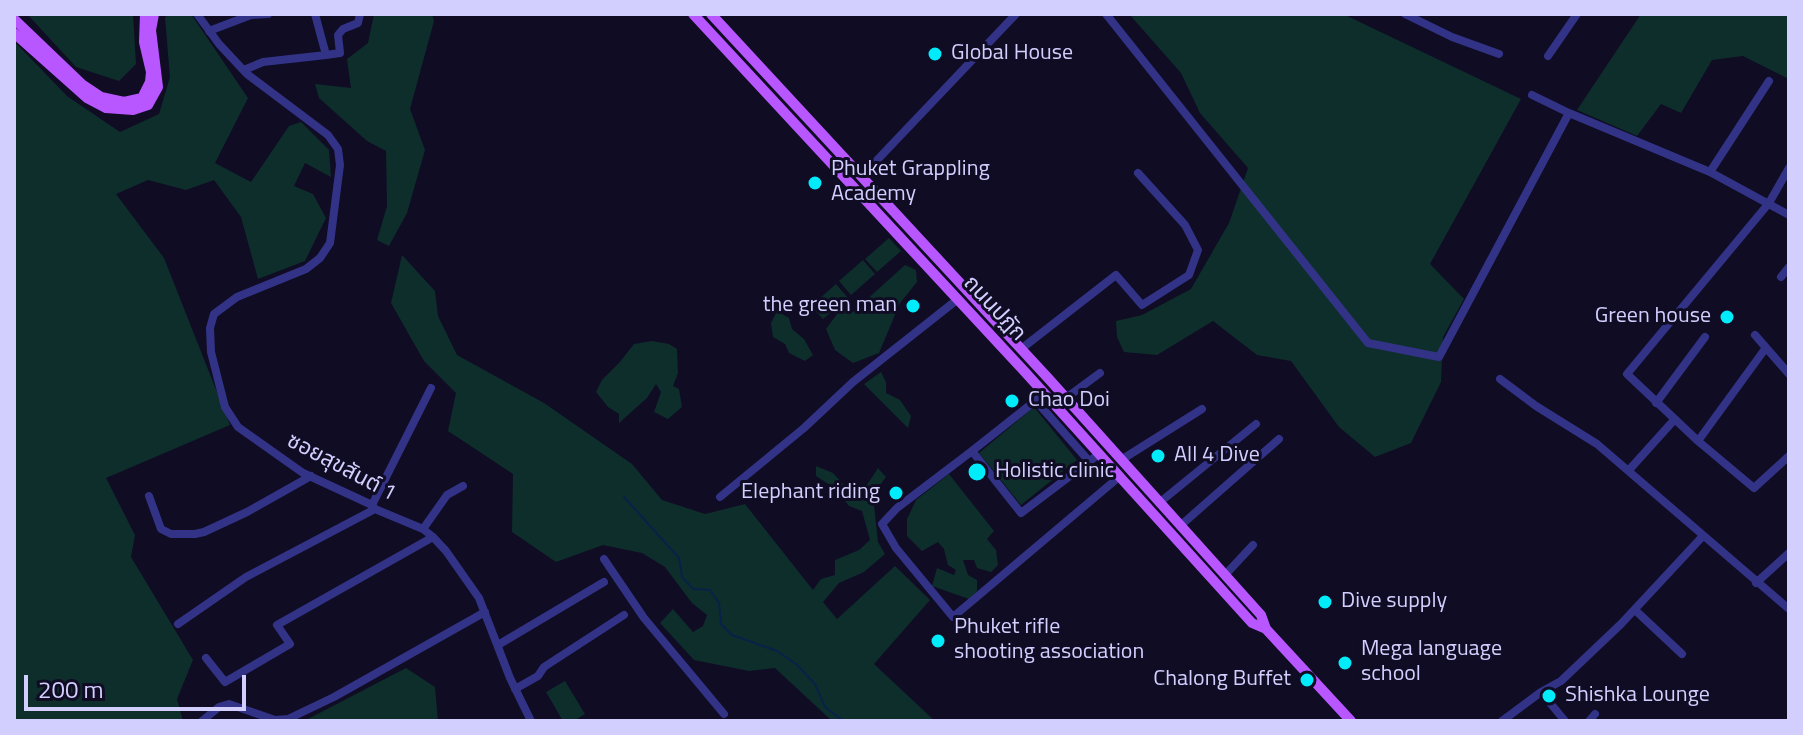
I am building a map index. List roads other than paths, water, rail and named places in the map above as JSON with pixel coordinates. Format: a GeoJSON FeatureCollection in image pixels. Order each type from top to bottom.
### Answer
{"type":"FeatureCollection","features":[{"type":"Feature","properties":{"kind":"main road"},"geometry":{"type":"LineString","coordinates":[[14,19],[83,85],[101,97],[124,102],[142,98],[150,82],[151,72],[144,42],[145,14]]}},
{"type":"Feature","properties":{"kind":"main road"},"geometry":{"type":"LineString","coordinates":[[14,33],[87,98],[106,108],[133,110],[148,105],[158,87],[151,30],[154,14]]}},
{"type":"Feature","properties":{"kind":"main road","name":"ถนนปฏัก"},"geometry":{"type":"LineString","coordinates":[[693,14],[841,164],[861,177],[1066,398],[1261,615],[1266,629],[1351,721]]}},
{"type":"Feature","properties":{"kind":"main road","name":"ถนนปฏัก"},"geometry":{"type":"LineString","coordinates":[[711,14],[1040,398],[1099,454],[1252,623],[1266,629]]}},
{"type":"Feature","properties":{"kind":"street","name":"ซอยสุขสันต์ 1"},"geometry":{"type":"LineString","coordinates":[[197,14],[244,70],[328,135],[338,149],[340,165],[330,243],[320,258],[306,269],[237,297],[217,310],[210,328],[211,352],[225,407],[233,422],[311,476],[423,529],[433,537],[463,574],[485,612],[531,721]]}},
{"type":"Feature","properties":{"kind":"street"},"geometry":{"type":"LineString","coordinates":[[209,31],[251,15],[268,14]]}},
{"type":"Feature","properties":{"kind":"street"},"geometry":{"type":"LineString","coordinates":[[315,14],[326,55]]}},
{"type":"Feature","properties":{"kind":"street"},"geometry":{"type":"LineString","coordinates":[[244,70],[263,62],[340,53],[338,35],[343,29],[358,23],[360,14]]}},
{"type":"Feature","properties":{"kind":"street"},"geometry":{"type":"LineString","coordinates":[[861,177],[1016,14]]}},
{"type":"Feature","properties":{"kind":"street"},"geometry":{"type":"LineString","coordinates":[[1106,14],[1368,343],[1439,357],[1569,113]]}},
{"type":"Feature","properties":{"kind":"street"},"geometry":{"type":"LineString","coordinates":[[1407,14],[1452,37],[1499,54]]}},
{"type":"Feature","properties":{"kind":"street"},"geometry":{"type":"LineString","coordinates":[[1548,56],[1577,14]]}},
{"type":"Feature","properties":{"kind":"street"},"geometry":{"type":"LineString","coordinates":[[1710,172],[1769,81]]}},
{"type":"Feature","properties":{"kind":"street"},"geometry":{"type":"LineString","coordinates":[[1532,95],[1710,172],[1789,215]]}},
{"type":"Feature","properties":{"kind":"street"},"geometry":{"type":"LineString","coordinates":[[1789,168],[1769,203],[1627,374],[1698,441],[1754,488],[1789,456]]}},
{"type":"Feature","properties":{"kind":"street"},"geometry":{"type":"LineString","coordinates":[[1021,349],[1116,275],[1142,305],[1189,275],[1198,250],[1185,225],[1138,173]]}},
{"type":"Feature","properties":{"kind":"street"},"geometry":{"type":"LineString","coordinates":[[1781,277],[1789,267]]}},
{"type":"Feature","properties":{"kind":"street"},"geometry":{"type":"LineString","coordinates":[[720,497],[804,428],[853,382],[958,299]]}},
{"type":"Feature","properties":{"kind":"street"},"geometry":{"type":"LineString","coordinates":[[1755,335],[1789,374]]}},
{"type":"Feature","properties":{"kind":"street"},"geometry":{"type":"LineString","coordinates":[[1656,403],[1705,337]]}},
{"type":"Feature","properties":{"kind":"street"},"geometry":{"type":"LineString","coordinates":[[1698,441],[1765,349]]}},
{"type":"Feature","properties":{"kind":"street"},"geometry":{"type":"LineString","coordinates":[[1066,398],[1100,373]]}},
{"type":"Feature","properties":{"kind":"street"},"geometry":{"type":"LineString","coordinates":[[1500,379],[1597,444],[1789,609]]}},
{"type":"Feature","properties":{"kind":"street"},"geometry":{"type":"LineString","coordinates":[[178,624],[246,577],[373,507],[431,388]]}},
{"type":"Feature","properties":{"kind":"street"},"geometry":{"type":"LineString","coordinates":[[1089,461],[1040,398],[897,508],[882,524],[896,548],[953,617],[1119,477]]}},
{"type":"Feature","properties":{"kind":"street"},"geometry":{"type":"LineString","coordinates":[[1121,460],[1202,409]]}},
{"type":"Feature","properties":{"kind":"street"},"geometry":{"type":"LineString","coordinates":[[1629,470],[1675,419]]}},
{"type":"Feature","properties":{"kind":"street"},"geometry":{"type":"LineString","coordinates":[[1159,503],[1256,424]]}},
{"type":"Feature","properties":{"kind":"street"},"geometry":{"type":"LineString","coordinates":[[1180,526],[1279,439]]}},
{"type":"Feature","properties":{"kind":"street"},"geometry":{"type":"LineString","coordinates":[[972,451],[1021,513],[1099,454]]}},
{"type":"Feature","properties":{"kind":"street"},"geometry":{"type":"LineString","coordinates":[[149,496],[161,529],[171,534],[195,534],[247,512],[311,476]]}},
{"type":"Feature","properties":{"kind":"street"},"geometry":{"type":"LineString","coordinates":[[423,529],[447,495],[463,486]]}},
{"type":"Feature","properties":{"kind":"street"},"geometry":{"type":"LineString","coordinates":[[206,658],[225,682],[290,644],[277,625],[433,537]]}},
{"type":"Feature","properties":{"kind":"street"},"geometry":{"type":"LineString","coordinates":[[1502,721],[1561,681],[1635,610],[1702,537]]}},
{"type":"Feature","properties":{"kind":"street"},"geometry":{"type":"LineString","coordinates":[[1225,575],[1253,545]]}},
{"type":"Feature","properties":{"kind":"street"},"geometry":{"type":"LineString","coordinates":[[1756,583],[1789,553]]}},
{"type":"Feature","properties":{"kind":"street"},"geometry":{"type":"LineString","coordinates":[[604,559],[644,618],[724,714]]}},
{"type":"Feature","properties":{"kind":"street"},"geometry":{"type":"LineString","coordinates":[[498,645],[604,582]]}},
{"type":"Feature","properties":{"kind":"street"},"geometry":{"type":"LineString","coordinates":[[1635,610],[1682,654]]}},
{"type":"Feature","properties":{"kind":"street"},"geometry":{"type":"LineString","coordinates":[[202,721],[219,707],[229,704],[275,720],[285,720],[334,697],[485,612]]}},
{"type":"Feature","properties":{"kind":"street"},"geometry":{"type":"LineString","coordinates":[[515,689],[624,615]]}},
{"type":"Feature","properties":{"kind":"street"},"geometry":{"type":"LineString","coordinates":[[1541,692],[1565,721]]}},
{"type":"Feature","properties":{"kind":"waterway"},"geometry":{"type":"LineString","coordinates":[[624,497],[679,558],[682,577],[693,589],[710,590],[719,603],[721,624],[732,635],[777,651],[796,664],[815,684],[825,707],[843,721]]}},
{"type":"Feature","properties":{"kind":"place","name":"Global House"},"geometry":{"type":"Point","coordinates":[935,54]}},
{"type":"Feature","properties":{"kind":"place","name":"Phuket Grappling Academy"},"geometry":{"type":"Point","coordinates":[815,183]}},
{"type":"Feature","properties":{"kind":"place","name":"the green man"},"geometry":{"type":"Point","coordinates":[913,306]}},
{"type":"Feature","properties":{"kind":"place","name":"Green house"},"geometry":{"type":"Point","coordinates":[1727,317]}},
{"type":"Feature","properties":{"kind":"place","name":"Chao Doi"},"geometry":{"type":"Point","coordinates":[1012,401]}},
{"type":"Feature","properties":{"kind":"place","name":"All 4 Dive"},"geometry":{"type":"Point","coordinates":[1158,456]}},
{"type":"Feature","properties":{"kind":"place","name":"Holistic clinic"},"geometry":{"type":"Point","coordinates":[977,472]}},
{"type":"Feature","properties":{"kind":"place","name":"Elephant riding"},"geometry":{"type":"Point","coordinates":[896,493]}},
{"type":"Feature","properties":{"kind":"place","name":"Dive supply"},"geometry":{"type":"Point","coordinates":[1325,602]}},
{"type":"Feature","properties":{"kind":"place","name":"Phuket rifle shooting association"},"geometry":{"type":"Point","coordinates":[938,641]}},
{"type":"Feature","properties":{"kind":"place","name":"Mega language school"},"geometry":{"type":"Point","coordinates":[1345,663]}},
{"type":"Feature","properties":{"kind":"place","name":"Chalong Buffet"},"geometry":{"type":"Point","coordinates":[1307,680]}},
{"type":"Feature","properties":{"kind":"place","name":"Shishka Lounge"},"geometry":{"type":"Point","coordinates":[1549,696]}}]}
